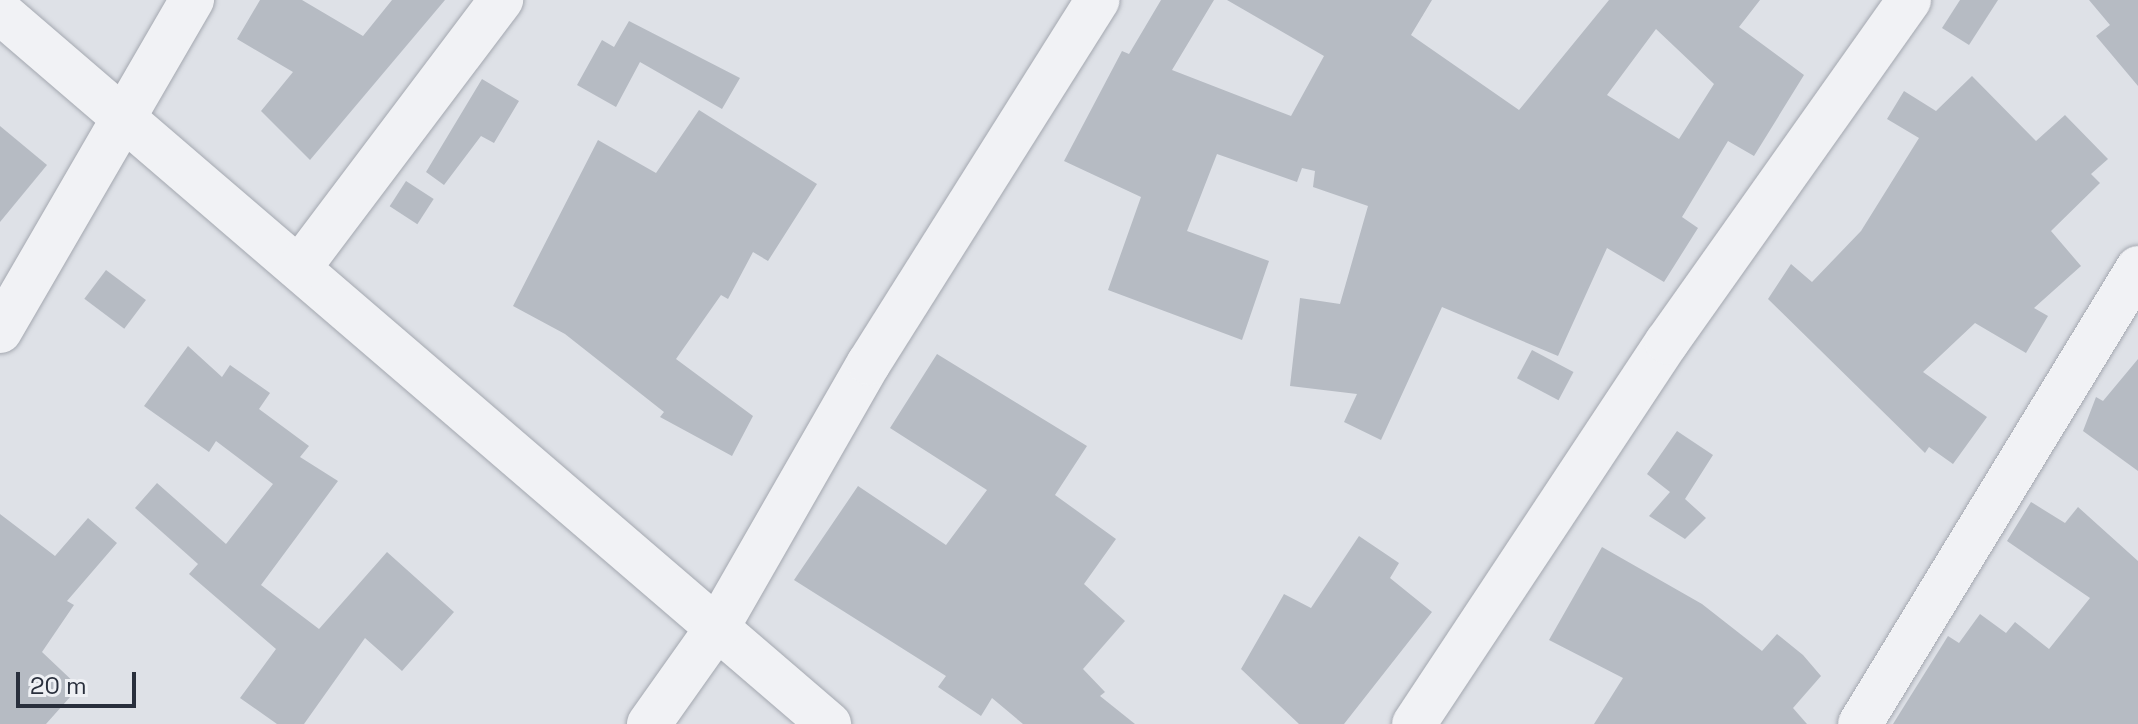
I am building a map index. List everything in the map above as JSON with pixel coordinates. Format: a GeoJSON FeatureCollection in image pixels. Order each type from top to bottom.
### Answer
{"type":"FeatureCollection","features":[{"type":"Feature","properties":{"kind":"street"},"geometry":{"type":"LineString","coordinates":[[0,331],[126,122],[192,0]]}},
{"type":"Feature","properties":{"kind":"street"},"geometry":{"type":"LineString","coordinates":[[299,268],[501,0]]}},
{"type":"Feature","properties":{"kind":"street"},"geometry":{"type":"LineString","coordinates":[[649,724],[717,628],[869,363],[1098,0]]}},
{"type":"Feature","properties":{"kind":"street"},"geometry":{"type":"LineString","coordinates":[[1414,724],[1667,342],[1909,0]]}},
{"type":"Feature","properties":{"kind":"street"},"geometry":{"type":"LineString","coordinates":[[0,12],[829,724]]}},
{"type":"Feature","properties":{"kind":"street"},"geometry":{"type":"LineString","coordinates":[[1860,724],[2138,268]]}},
{"type":"Feature","properties":{"kind":"building"},"geometry":{"type":"Polygon","coordinates":[[[260,0],[302,0],[363,36],[392,0],[445,0],[310,160],[261,111],[293,72],[237,39],[260,0]]]}},
{"type":"Feature","properties":{"kind":"building"},"geometry":{"type":"Polygon","coordinates":[[[1161,0],[1214,0],[1172,70],[1291,116],[1324,56],[1227,0],[1432,0],[1411,35],[1519,110],[1609,0],[1760,0],[1739,27],[1804,75],[1754,156],[1728,141],[1682,217],[1698,228],[1664,282],[1607,248],[1558,356],[1442,307],[1381,440],[1344,422],[1357,394],[1290,386],[1300,298],[1340,304],[1368,206],[1313,187],[1315,171],[1302,168],[1297,182],[1217,154],[1187,231],[1269,261],[1242,340],[1108,290],[1141,197],[1064,161],[1122,51],[1129,54],[1161,0]],[[1656,29],[1607,95],[1679,139],[1714,84],[1656,29]]]}},
{"type":"Feature","properties":{"kind":"building"},"geometry":{"type":"Polygon","coordinates":[[[1960,0],[1998,0],[1969,45],[1942,28],[1960,0]]]}},
{"type":"Feature","properties":{"kind":"building"},"geometry":{"type":"Polygon","coordinates":[[[2089,0],[2138,0],[2138,86],[2096,36],[2110,25],[2089,0]]]}},
{"type":"Feature","properties":{"kind":"building"},"geometry":{"type":"Polygon","coordinates":[[[629,21],[740,78],[722,109],[640,62],[616,107],[577,85],[602,40],[614,47],[629,21]]]}},
{"type":"Feature","properties":{"kind":"building"},"geometry":{"type":"Polygon","coordinates":[[[1972,76],[2036,141],[2065,115],[2108,159],[2091,174],[2100,183],[2051,231],[2081,266],[2034,308],[2048,316],[2026,353],[1975,323],[1923,372],[1987,417],[1953,464],[1929,447],[1925,453],[1768,299],[1791,264],[1812,282],[1861,231],[1919,138],[1887,119],[1904,91],[1936,111],[1972,76]]]}},
{"type":"Feature","properties":{"kind":"building"},"geometry":{"type":"Polygon","coordinates":[[[482,79],[519,101],[494,143],[481,136],[444,185],[426,172],[482,79]]]}},
{"type":"Feature","properties":{"kind":"building"},"geometry":{"type":"Polygon","coordinates":[[[699,110],[817,184],[768,261],[753,252],[728,299],[721,295],[676,359],[753,416],[732,456],[660,417],[664,412],[565,334],[513,306],[598,140],[656,173],[699,110]]]}},
{"type":"Feature","properties":{"kind":"building"},"geometry":{"type":"Polygon","coordinates":[[[0,126],[47,165],[0,222],[0,126]]]}},
{"type":"Feature","properties":{"kind":"building"},"geometry":{"type":"Polygon","coordinates":[[[406,181],[434,199],[417,224],[390,206],[406,181]]]}},
{"type":"Feature","properties":{"kind":"building"},"geometry":{"type":"Polygon","coordinates":[[[106,270],[146,300],[124,329],[84,299],[106,270]]]}},
{"type":"Feature","properties":{"kind":"building"},"geometry":{"type":"Polygon","coordinates":[[[188,346],[222,377],[230,365],[270,393],[259,409],[309,446],[300,457],[338,481],[261,585],[319,629],[387,552],[454,612],[402,671],[365,638],[304,724],[277,724],[240,698],[276,649],[189,574],[198,564],[135,508],[157,483],[226,544],[273,484],[216,441],[209,452],[144,406],[188,346]]]}},
{"type":"Feature","properties":{"kind":"building"},"geometry":{"type":"Polygon","coordinates":[[[1532,350],[1573,372],[1558,400],[1517,378],[1532,350]]]}},
{"type":"Feature","properties":{"kind":"building"},"geometry":{"type":"Polygon","coordinates":[[[937,354],[1087,446],[1055,495],[1116,539],[1084,584],[1125,621],[1083,669],[1105,692],[1100,696],[1135,724],[1023,724],[992,698],[981,716],[938,687],[946,676],[794,580],[858,486],[946,545],[987,490],[890,428],[937,354]]]}},
{"type":"Feature","properties":{"kind":"building"},"geometry":{"type":"Polygon","coordinates":[[[2138,359],[2138,471],[2083,431],[2096,397],[2103,401],[2138,359]]]}},
{"type":"Feature","properties":{"kind":"building"},"geometry":{"type":"Polygon","coordinates":[[[1677,431],[1713,455],[1685,499],[1706,518],[1685,539],[1649,516],[1670,492],[1647,474],[1677,431]]]}},
{"type":"Feature","properties":{"kind":"building"},"geometry":{"type":"Polygon","coordinates":[[[2031,502],[2065,523],[2078,507],[2138,561],[2138,724],[1893,724],[1948,636],[1959,643],[1980,614],[2006,633],[2015,622],[2049,649],[2090,598],[2007,541],[2031,502]]]}},
{"type":"Feature","properties":{"kind":"building"},"geometry":{"type":"Polygon","coordinates":[[[0,514],[55,556],[88,518],[117,543],[67,601],[74,605],[42,652],[79,687],[46,724],[0,724],[0,514]]]}},
{"type":"Feature","properties":{"kind":"building"},"geometry":{"type":"Polygon","coordinates":[[[1359,536],[1399,563],[1390,578],[1432,612],[1344,724],[1299,724],[1241,669],[1284,594],[1311,608],[1359,536]]]}},
{"type":"Feature","properties":{"kind":"building"},"geometry":{"type":"Polygon","coordinates":[[[1602,547],[1702,604],[1762,651],[1777,634],[1803,655],[1821,676],[1793,708],[1807,724],[1594,724],[1623,678],[1549,640],[1602,547]]]}}]}
